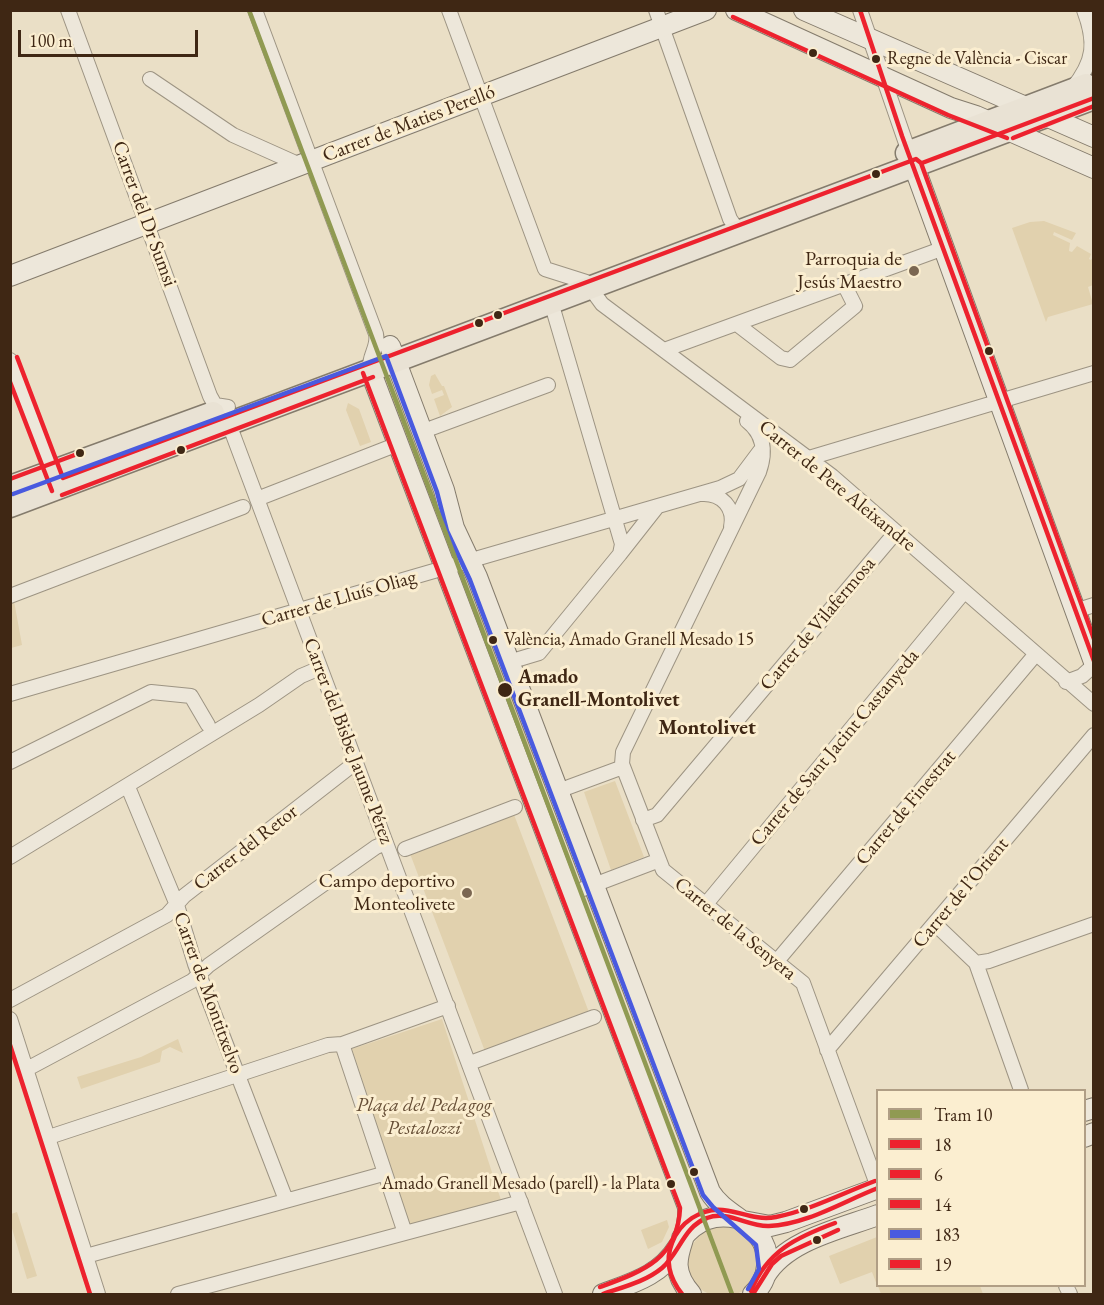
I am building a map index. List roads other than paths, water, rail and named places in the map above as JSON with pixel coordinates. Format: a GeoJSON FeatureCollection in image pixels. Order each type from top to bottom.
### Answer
{"type":"FeatureCollection","features":[{"type":"Feature","properties":{"kind":"main road","name":"Carrer de Maties Perelló"},"geometry":{"type":"LineString","coordinates":[[10,276],[482,96],[659,19],[706,10]]}},
{"type":"Feature","properties":{"kind":"main road"},"geometry":{"type":"LineString","coordinates":[[736,10],[880,73],[951,108],[988,121],[1094,168]]}},
{"type":"Feature","properties":{"kind":"main road"},"geometry":{"type":"LineString","coordinates":[[804,10],[1094,137]]}},
{"type":"Feature","properties":{"kind":"main road"},"geometry":{"type":"LineString","coordinates":[[951,108],[959,107],[968,100],[970,87],[966,82]]}},
{"type":"Feature","properties":{"kind":"main road"},"geometry":{"type":"LineString","coordinates":[[10,506],[56,480],[734,226],[988,121],[1094,83]]}},
{"type":"Feature","properties":{"kind":"main road"},"geometry":{"type":"LineString","coordinates":[[909,153],[1010,131],[1094,98]]}},
{"type":"Feature","properties":{"kind":"main road"},"geometry":{"type":"LineString","coordinates":[[909,153],[1000,400],[1084,608],[1094,663]]}},
{"type":"Feature","properties":{"kind":"main road"},"geometry":{"type":"LineString","coordinates":[[383,357],[551,302],[583,282]]}},
{"type":"Feature","properties":{"kind":"main road"},"geometry":{"type":"LineString","coordinates":[[383,357],[421,432],[444,490],[454,528],[509,662],[710,1192],[719,1205],[740,1219],[763,1240],[768,1260],[759,1287]]}},
{"type":"Feature","properties":{"kind":"main road"},"geometry":{"type":"LineString","coordinates":[[383,357],[398,444],[688,1207],[689,1217],[681,1241],[678,1271],[691,1294]]}},
{"type":"Feature","properties":{"kind":"main road"},"geometry":{"type":"LineString","coordinates":[[10,487],[56,480]]}},
{"type":"Feature","properties":{"kind":"main road"},"geometry":{"type":"LineString","coordinates":[[603,1294],[659,1270],[696,1224],[706,1218],[718,1216],[770,1226],[876,1188]]}},
{"type":"Feature","properties":{"kind":"main road"},"geometry":{"type":"LineString","coordinates":[[759,1287],[772,1264],[781,1256],[824,1235],[876,1216]]}},
{"type":"Feature","properties":{"kind":"street","name":"Carrer del Dr Sumsi"},"geometry":{"type":"LineString","coordinates":[[68,10],[210,396],[215,405],[229,416]]}},
{"type":"Feature","properties":{"kind":"street"},"geometry":{"type":"LineString","coordinates":[[255,10],[305,163],[376,334],[383,357]]}},
{"type":"Feature","properties":{"kind":"street"},"geometry":{"type":"LineString","coordinates":[[449,10],[542,264],[552,273],[583,282]]}},
{"type":"Feature","properties":{"kind":"street"},"geometry":{"type":"LineString","coordinates":[[860,10],[909,153]]}},
{"type":"Feature","properties":{"kind":"street"},"geometry":{"type":"LineString","coordinates":[[1070,91],[1080,78],[1093,45],[1093,36],[1084,10]]}},
{"type":"Feature","properties":{"kind":"street"},"geometry":{"type":"LineString","coordinates":[[659,19],[734,226]]}},
{"type":"Feature","properties":{"kind":"street"},"geometry":{"type":"LineString","coordinates":[[150,79],[233,135],[305,163]]}},
{"type":"Feature","properties":{"kind":"street"},"geometry":{"type":"LineString","coordinates":[[664,350],[738,325],[944,248]]}},
{"type":"Feature","properties":{"kind":"street","name":"Carrer de Pere Aleixandre"},"geometry":{"type":"LineString","coordinates":[[583,282],[602,304],[693,374],[809,458],[1094,704]]}},
{"type":"Feature","properties":{"kind":"street"},"geometry":{"type":"LineString","coordinates":[[738,325],[781,358],[790,360],[855,306],[844,284]]}},
{"type":"Feature","properties":{"kind":"street"},"geometry":{"type":"LineString","coordinates":[[551,302],[621,536],[620,554]]}},
{"type":"Feature","properties":{"kind":"street"},"geometry":{"type":"LineString","coordinates":[[10,360],[56,480]]}},
{"type":"Feature","properties":{"kind":"street"},"geometry":{"type":"LineString","coordinates":[[809,458],[1094,373]]}},
{"type":"Feature","properties":{"kind":"street"},"geometry":{"type":"LineString","coordinates":[[558,791],[624,771],[623,752],[759,472],[763,447],[755,427],[693,374]]}},
{"type":"Feature","properties":{"kind":"street"},"geometry":{"type":"LineString","coordinates":[[421,432],[548,385]]}},
{"type":"Feature","properties":{"kind":"street","name":"Carrer del Bisbe Jaume Pérez"},"geometry":{"type":"LineString","coordinates":[[229,416],[298,610],[555,1294]]}},
{"type":"Feature","properties":{"kind":"street"},"geometry":{"type":"LineString","coordinates":[[763,447],[774,440],[788,442]]}},
{"type":"Feature","properties":{"kind":"street"},"geometry":{"type":"LineString","coordinates":[[257,499],[398,444]]}},
{"type":"Feature","properties":{"kind":"street","name":"Carrer de Lluís Oliag"},"geometry":{"type":"LineString","coordinates":[[10,694],[616,520],[698,494],[739,479],[763,447]]}},
{"type":"Feature","properties":{"kind":"street"},"geometry":{"type":"LineString","coordinates":[[698,494],[709,494],[723,500],[732,513],[730,530]]}},
{"type":"Feature","properties":{"kind":"street"},"geometry":{"type":"LineString","coordinates":[[10,596],[243,507]]}},
{"type":"Feature","properties":{"kind":"street"},"geometry":{"type":"LineString","coordinates":[[509,662],[539,653],[657,507]]}},
{"type":"Feature","properties":{"kind":"street","name":"Carrer de Vilafermosa"},"geometry":{"type":"LineString","coordinates":[[643,820],[657,815],[896,532]]}},
{"type":"Feature","properties":{"kind":"street","name":"Carrer de Sant Jacint Castanyeda"},"geometry":{"type":"LineString","coordinates":[[706,904],[964,592]]}},
{"type":"Feature","properties":{"kind":"street","name":"Carrer de Finestrat"},"geometry":{"type":"LineString","coordinates":[[777,961],[1035,655]]}},
{"type":"Feature","properties":{"kind":"street"},"geometry":{"type":"LineString","coordinates":[[1066,682],[1082,676],[1094,663]]}},
{"type":"Feature","properties":{"kind":"street"},"geometry":{"type":"LineString","coordinates":[[10,857],[128,787],[301,676],[320,668]]}},
{"type":"Feature","properties":{"kind":"street"},"geometry":{"type":"LineString","coordinates":[[10,762],[151,692],[191,696],[208,725]]}},
{"type":"Feature","properties":{"kind":"street","name":"Carrer de l’Orient"},"geometry":{"type":"LineString","coordinates":[[827,1050],[1094,735]]}},
{"type":"Feature","properties":{"kind":"street","name":"Carrer del Retor"},"geometry":{"type":"LineString","coordinates":[[10,1000],[167,915],[184,896],[355,763]]}},
{"type":"Feature","properties":{"kind":"street","name":"Carrer de la Senyera"},"geometry":{"type":"LineString","coordinates":[[624,771],[657,861],[663,870],[798,978],[807,992],[876,1182]]}},
{"type":"Feature","properties":{"kind":"street","name":"Carrer de Montitxelvo"},"geometry":{"type":"LineString","coordinates":[[128,787],[177,906],[199,974],[286,1200]]}},
{"type":"Feature","properties":{"kind":"street"},"geometry":{"type":"LineString","coordinates":[[405,849],[515,807]]}},
{"type":"Feature","properties":{"kind":"street"},"geometry":{"type":"LineString","coordinates":[[20,1060],[192,981],[372,850],[386,843]]}},
{"type":"Feature","properties":{"kind":"street"},"geometry":{"type":"LineString","coordinates":[[570,894],[657,861]]}},
{"type":"Feature","properties":{"kind":"street"},"geometry":{"type":"LineString","coordinates":[[935,924],[976,963],[1021,1089]]}},
{"type":"Feature","properties":{"kind":"street"},"geometry":{"type":"LineString","coordinates":[[976,963],[989,961],[1094,924]]}},
{"type":"Feature","properties":{"kind":"street"},"geometry":{"type":"LineString","coordinates":[[49,1137],[328,1045],[342,1044],[448,1006]]}},
{"type":"Feature","properties":{"kind":"street"},"geometry":{"type":"LineString","coordinates":[[470,1063],[594,1017]]}},
{"type":"Feature","properties":{"kind":"street"},"geometry":{"type":"LineString","coordinates":[[10,1019],[20,1060],[49,1137],[98,1294]]}},
{"type":"Feature","properties":{"kind":"street"},"geometry":{"type":"LineString","coordinates":[[342,1044],[383,1174],[405,1233]]}},
{"type":"Feature","properties":{"kind":"street"},"geometry":{"type":"LineString","coordinates":[[86,1256],[383,1174]]}},
{"type":"Feature","properties":{"kind":"street"},"geometry":{"type":"LineString","coordinates":[[178,1294],[521,1202]]}},
{"type":"Feature","properties":{"kind":"street"},"geometry":{"type":"LineString","coordinates":[[824,1235],[876,1207]]}},
{"type":"Feature","properties":{"kind":"tram line","name":"10"},"geometry":{"type":"LineString","coordinates":[[249,10],[732,1294]]}},
{"type":"Feature","properties":{"kind":"place","name":"Regne de València - Ciscar"},"geometry":{"type":"Point","coordinates":[876,59]}},
{"type":"Feature","properties":{"kind":"place","name":"Parroquia de Jesús Maestro"},"geometry":{"type":"Point","coordinates":[914,271]}},
{"type":"Feature","properties":{"kind":"place","name":"València, Amado Granell Mesado 15"},"geometry":{"type":"Point","coordinates":[493,640]}},
{"type":"Feature","properties":{"kind":"place","name":"Amado Granell-Montolivet"},"geometry":{"type":"Point","coordinates":[505,690]}},
{"type":"Feature","properties":{"kind":"place","name":"Campo deportivo Monteolivete"},"geometry":{"type":"Point","coordinates":[467,893]}},
{"type":"Feature","properties":{"kind":"place","name":"Amado Granell Mesado (parell) - la Plata"},"geometry":{"type":"Point","coordinates":[671,1184]}},
{"type":"Feature","properties":{"kind":"district","name":"Montolivet"},"geometry":{"type":"Point","coordinates":[707,728]}},
{"type":"Feature","properties":{"kind":"park label","name":"Plaça del Pedagog Pestalozzi"},"geometry":{"type":"Point","coordinates":[424,1118]}}]}
